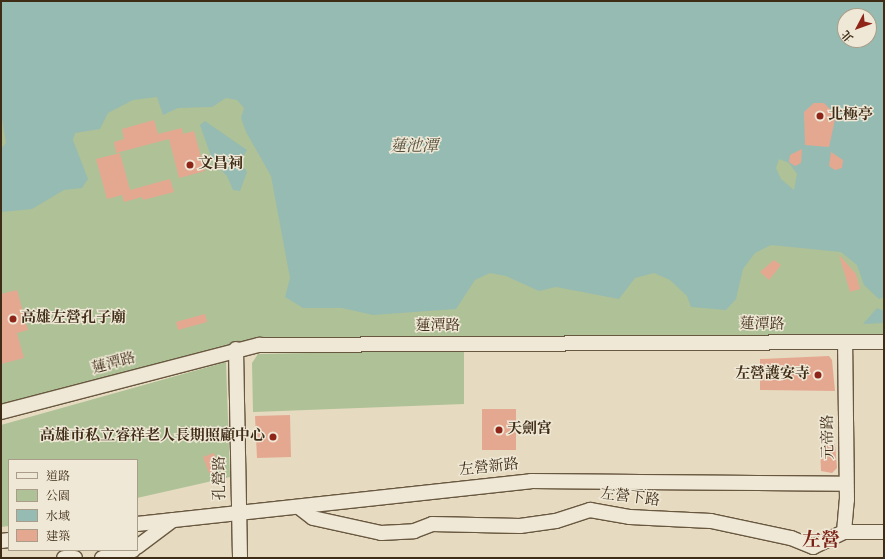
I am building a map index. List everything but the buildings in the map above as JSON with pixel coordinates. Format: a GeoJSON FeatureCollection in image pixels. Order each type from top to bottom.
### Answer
{"type":"FeatureCollection","features":[{"type":"Feature","properties":{"kind":"street","name":"元帝路"},"geometry":{"type":"LineString","coordinates":[[844,532],[846,484],[845,342]]}},
{"type":"Feature","properties":{"kind":"street","name":"蓮潭路"},"geometry":{"type":"LineString","coordinates":[[1,412],[236,349],[259,345],[884,342]]}},
{"type":"Feature","properties":{"kind":"street","name":"孔營路"},"geometry":{"type":"LineString","coordinates":[[236,349],[240,558]]}},
{"type":"Feature","properties":{"kind":"street","name":"左營新路"},"geometry":{"type":"LineString","coordinates":[[138,524],[238,510],[300,508],[531,481],[846,484]]}},
{"type":"Feature","properties":{"kind":"street","name":"左營下路"},"geometry":{"type":"LineString","coordinates":[[300,508],[313,518],[381,533],[414,532],[432,524],[520,526],[556,521],[590,510],[630,517],[711,521],[791,538],[811,553],[844,532],[884,532]]}},
{"type":"Feature","properties":{"kind":"street"},"geometry":{"type":"LineString","coordinates":[[138,546],[173,519]]}},
{"type":"Feature","properties":{"kind":"street"},"geometry":{"type":"LineString","coordinates":[[102,558],[129,551]]}},
{"type":"Feature","properties":{"kind":"street"},"geometry":{"type":"LineString","coordinates":[[64,558],[75,558]]}},
{"type":"Feature","properties":{"kind":"green space","name":"蓮池潭"},"geometry":{"type":"Polygon","coordinates":[[[1,1],[884,1],[884,339],[251,341],[1,409],[1,1]]]}},
{"type":"Feature","properties":{"kind":"green space"},"geometry":{"type":"Polygon","coordinates":[[[464,350],[464,404],[253,412],[252,363],[258,354],[464,350]]]}},
{"type":"Feature","properties":{"kind":"green space"},"geometry":{"type":"Polygon","coordinates":[[[226,362],[230,477],[138,498],[138,459],[8,459],[8,526],[1,527],[1,425],[226,362]]]}},
{"type":"Feature","properties":{"kind":"water","name":"蓮池潭"},"geometry":{"type":"Polygon","coordinates":[[[1,1],[884,1],[884,297],[879,299],[864,285],[857,265],[841,252],[771,245],[755,253],[743,269],[736,299],[726,310],[691,307],[687,296],[670,280],[654,273],[635,278],[619,299],[556,287],[539,291],[506,276],[490,273],[475,280],[456,309],[373,315],[342,308],[303,308],[285,297],[290,278],[271,176],[246,132],[241,118],[244,108],[237,100],[226,98],[212,107],[178,108],[163,115],[157,97],[133,100],[108,113],[100,129],[75,133],[73,140],[88,179],[82,188],[64,190],[32,209],[1,212],[1,149],[6,143],[1,112],[1,1]],[[779,159],[776,168],[781,179],[794,190],[797,174],[789,163],[779,159]]]}},
{"type":"Feature","properties":{"kind":"water"},"geometry":{"type":"Polygon","coordinates":[[[205,121],[247,150],[240,162],[247,172],[240,191],[233,190],[227,176],[213,162],[200,125],[205,121]]]}},
{"type":"Feature","properties":{"kind":"water"},"geometry":{"type":"Polygon","coordinates":[[[877,308],[884,311],[884,323],[863,324],[877,308]]]}},
{"type":"Feature","properties":{"kind":"place","name":"北極亭"},"geometry":{"type":"Point","coordinates":[820,116]}},
{"type":"Feature","properties":{"kind":"place","name":"文昌祠"},"geometry":{"type":"Point","coordinates":[190,165]}},
{"type":"Feature","properties":{"kind":"place","name":"高雄左營孔子廟"},"geometry":{"type":"Point","coordinates":[13,319]}},
{"type":"Feature","properties":{"kind":"place","name":"左營護安寺"},"geometry":{"type":"Point","coordinates":[818,375]}},
{"type":"Feature","properties":{"kind":"place","name":"天劍宮"},"geometry":{"type":"Point","coordinates":[499,430]}},
{"type":"Feature","properties":{"kind":"place","name":"高雄市私立睿祥老人長期照顧中心"},"geometry":{"type":"Point","coordinates":[273,437]}},
{"type":"Feature","properties":{"kind":"district","name":"左營"},"geometry":{"type":"Point","coordinates":[821,542]}}]}
